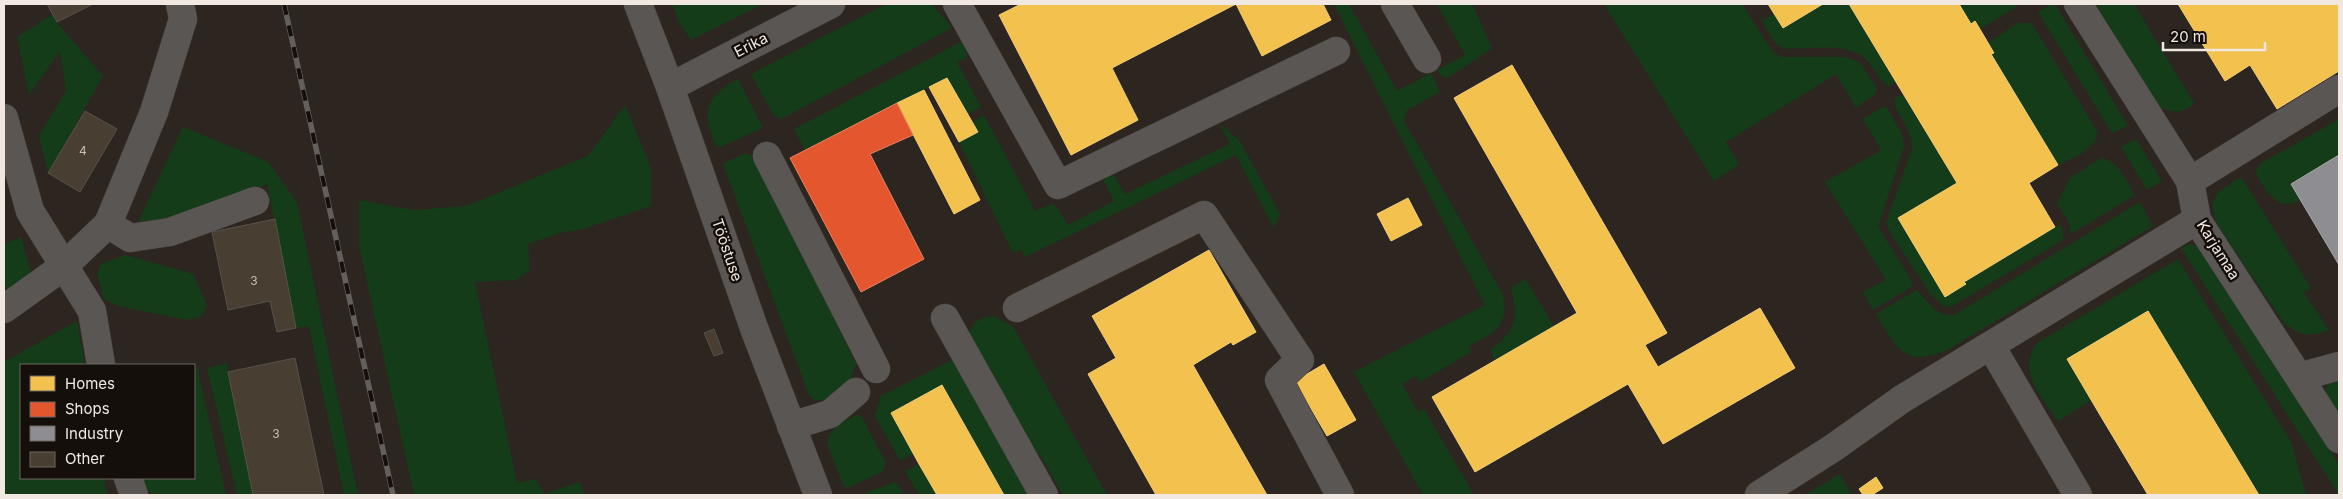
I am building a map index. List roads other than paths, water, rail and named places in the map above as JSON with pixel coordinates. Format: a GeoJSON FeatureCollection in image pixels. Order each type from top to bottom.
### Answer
{"type":"FeatureCollection","features":[{"type":"Feature","properties":{"kind":"street"},"geometry":{"type":"LineString","coordinates":[[4,309],[64,266],[108,224],[154,112],[183,19],[180,4]]}},
{"type":"Feature","properties":{"kind":"street","name":"Tööstuse"},"geometry":{"type":"LineString","coordinates":[[638,4],[670,87],[754,328],[818,495]]}},
{"type":"Feature","properties":{"kind":"street","name":"Erika"},"geometry":{"type":"LineString","coordinates":[[670,87],[832,4]]}},
{"type":"Feature","properties":{"kind":"street"},"geometry":{"type":"LineString","coordinates":[[958,4],[1058,185],[1336,51]]}},
{"type":"Feature","properties":{"kind":"street"},"geometry":{"type":"LineString","coordinates":[[1395,4],[1426,59]]}},
{"type":"Feature","properties":{"kind":"street","name":"Karjamaa"},"geometry":{"type":"LineString","coordinates":[[2078,4],[2190,181],[2197,220],[2339,439]]}},
{"type":"Feature","properties":{"kind":"street"},"geometry":{"type":"LineString","coordinates":[[2190,181],[2339,89]]}},
{"type":"Feature","properties":{"kind":"street"},"geometry":{"type":"LineString","coordinates":[[4,118],[30,211],[92,311],[101,364]]}},
{"type":"Feature","properties":{"kind":"street"},"geometry":{"type":"LineString","coordinates":[[767,156],[876,369]]}},
{"type":"Feature","properties":{"kind":"street"},"geometry":{"type":"LineString","coordinates":[[108,224],[130,238],[170,232],[255,201]]}},
{"type":"Feature","properties":{"kind":"street"},"geometry":{"type":"LineString","coordinates":[[1017,308],[1204,215],[1300,360],[1279,380],[1340,495]]}},
{"type":"Feature","properties":{"kind":"street"},"geometry":{"type":"LineString","coordinates":[[1759,495],[1833,448],[1902,399],[2197,220]]}},
{"type":"Feature","properties":{"kind":"street"},"geometry":{"type":"LineString","coordinates":[[945,318],[1044,495]]}},
{"type":"Feature","properties":{"kind":"street"},"geometry":{"type":"LineString","coordinates":[[1990,346],[2078,495]]}},
{"type":"Feature","properties":{"kind":"street"},"geometry":{"type":"LineString","coordinates":[[2300,377],[2339,366]]}},
{"type":"Feature","properties":{"kind":"street"},"geometry":{"type":"LineString","coordinates":[[791,426],[830,414],[856,392]]}},
{"type":"Feature","properties":{"kind":"street"},"geometry":{"type":"LineString","coordinates":[[128,479],[134,495]]}},
{"type":"Feature","properties":{"kind":"railway"},"geometry":{"type":"LineString","coordinates":[[284,4],[393,495]]}}]}
